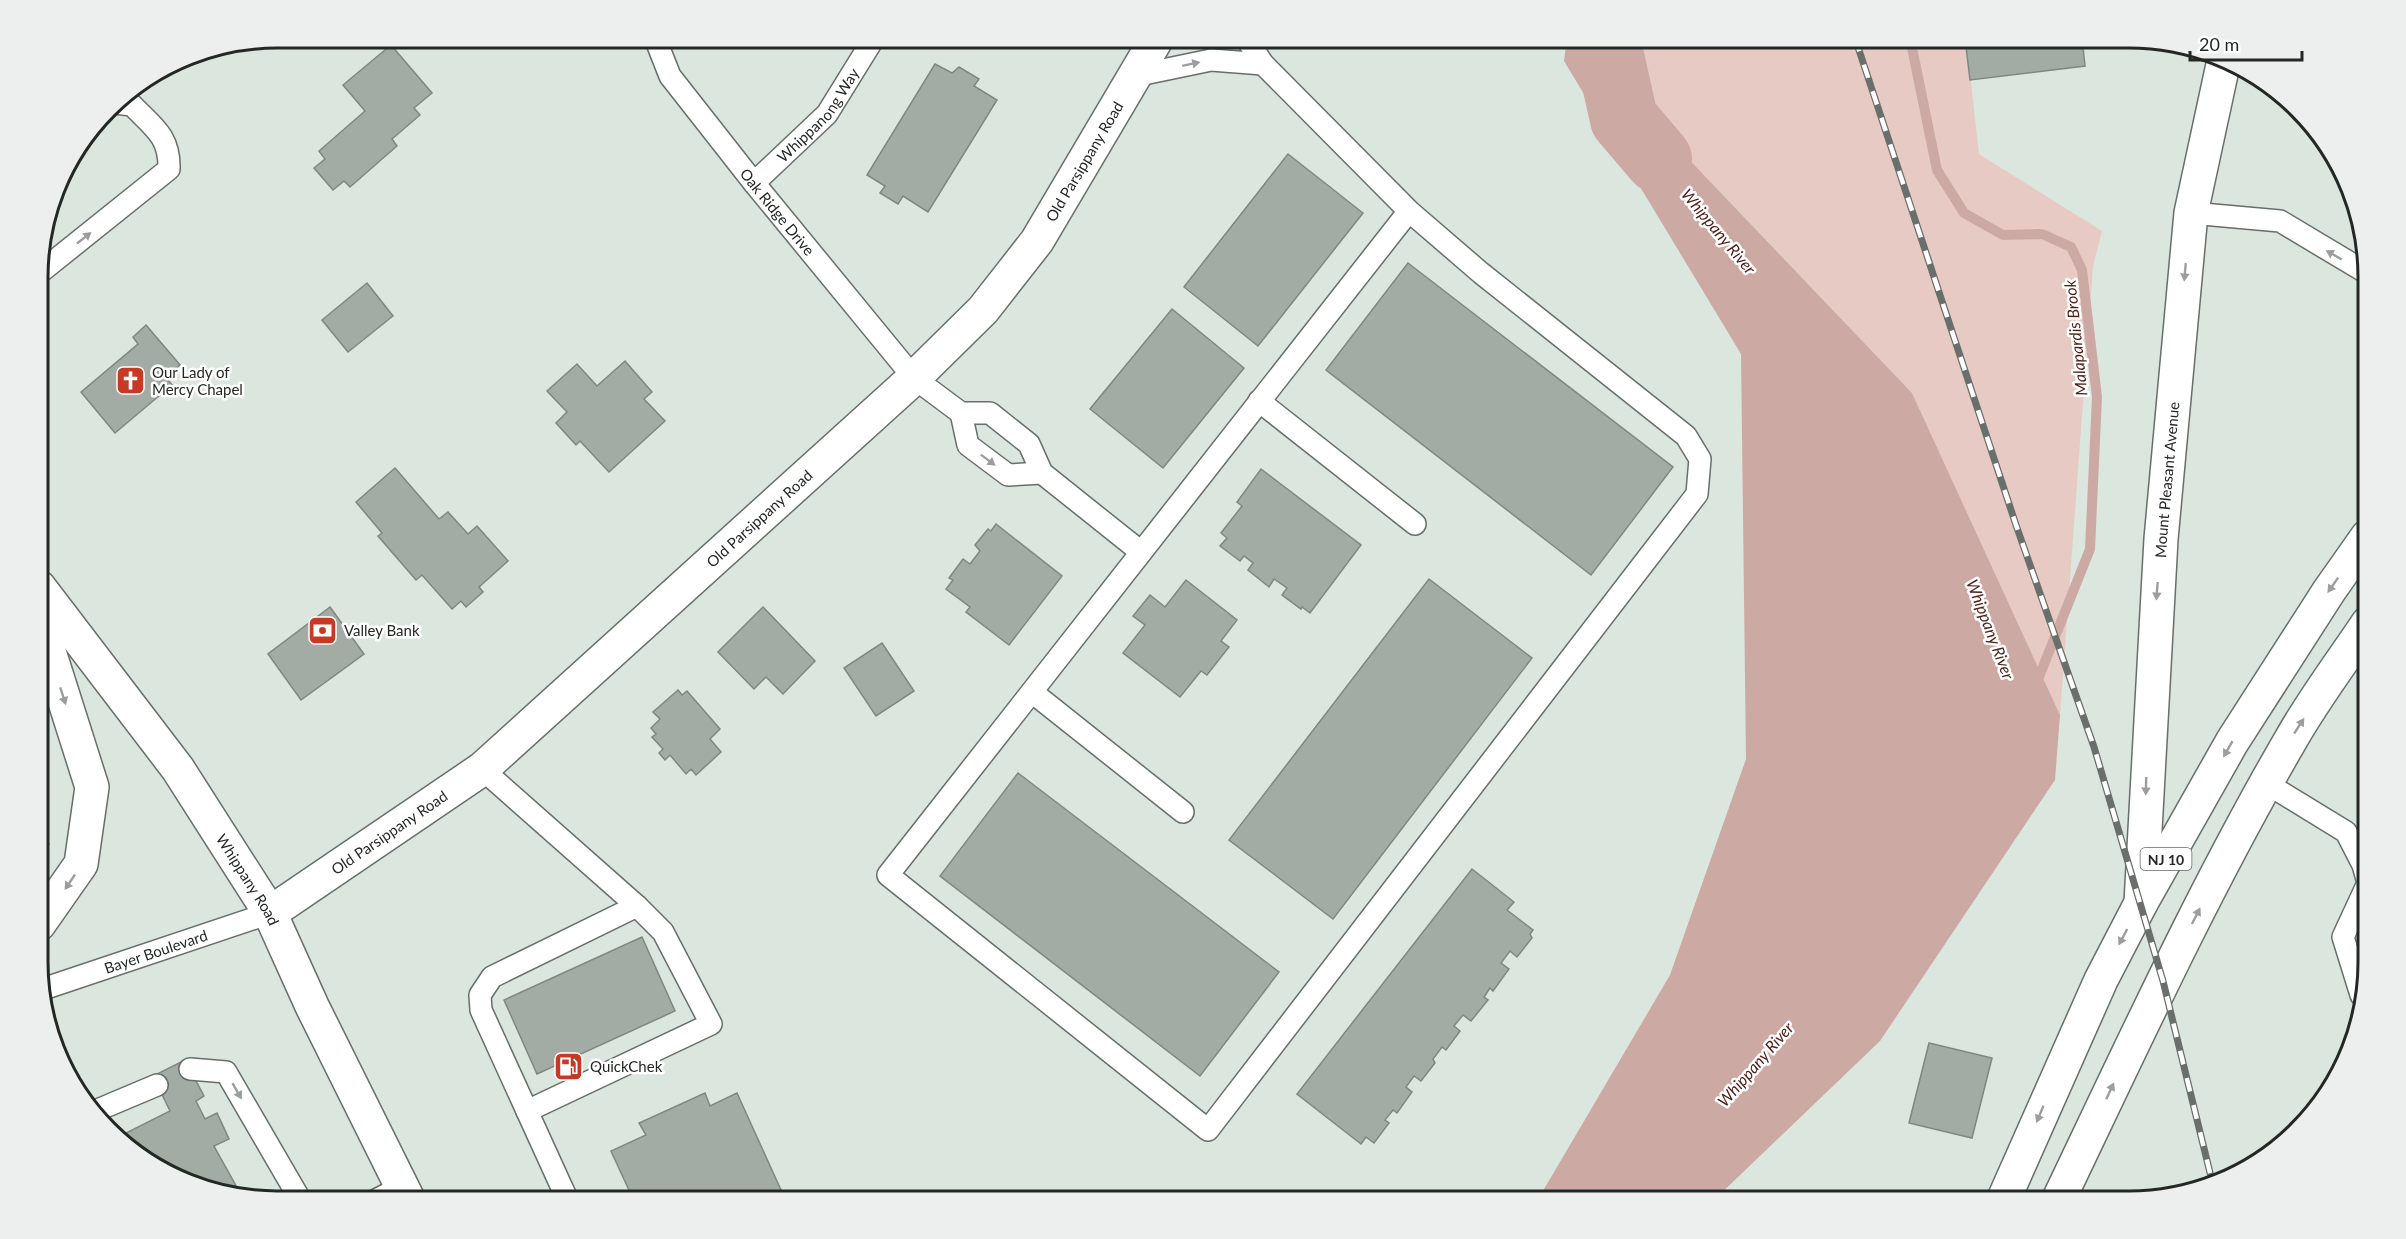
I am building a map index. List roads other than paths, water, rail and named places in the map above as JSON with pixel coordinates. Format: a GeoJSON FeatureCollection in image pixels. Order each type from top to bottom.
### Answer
{"type":"FeatureCollection","features":[{"type":"Feature","properties":{"kind":"main road","name":"Old Parsippany Road"},"geometry":{"type":"LineString","coordinates":[[270,913],[482,769],[914,378],[983,310],[1037,241],[1151,48]]}},
{"type":"Feature","properties":{"kind":"main road","name":"Mount Pleasant Avenue"},"geometry":{"type":"LineString","coordinates":[[2141,903],[2161,539],[2191,213],[2222,68]]}},
{"type":"Feature","properties":{"kind":"main road","name":"NJ 10"},"geometry":{"type":"LineString","coordinates":[[2006,1191],[2101,980],[2141,903],[2232,742],[2358,550]]}},
{"type":"Feature","properties":{"kind":"main road","name":"Whippany Road"},"geometry":{"type":"LineString","coordinates":[[48,599],[178,769],[270,913],[392,1191]]}},
{"type":"Feature","properties":{"kind":"main road"},"geometry":{"type":"LineString","coordinates":[[2063,1191],[2163,981],[2266,783],[2291,738],[2358,637]]}},
{"type":"Feature","properties":{"kind":"main road"},"geometry":{"type":"LineString","coordinates":[[48,648],[92,787],[81,864],[48,911]]}},
{"type":"Feature","properties":{"kind":"lane","name":"Oak Ridge Drive"},"geometry":{"type":"LineString","coordinates":[[659,48],[670,76],[754,183],[914,378],[961,413]]}},
{"type":"Feature","properties":{"kind":"lane","name":"Whippanong Way"},"geometry":{"type":"LineString","coordinates":[[754,183],[827,114],[868,48]]}},
{"type":"Feature","properties":{"kind":"lane"},"geometry":{"type":"LineString","coordinates":[[1253,48],[1263,64],[1409,211],[1481,273],[1686,436],[1700,459],[1697,494],[1208,1130],[888,875],[1409,211]]}},
{"type":"Feature","properties":{"kind":"lane"},"geometry":{"type":"LineString","coordinates":[[1134,76],[1211,60],[1263,64]]}},
{"type":"Feature","properties":{"kind":"lane"},"geometry":{"type":"LineString","coordinates":[[48,266],[169,169],[170,151],[160,135],[132,105],[127,104]]}},
{"type":"Feature","properties":{"kind":"lane"},"geometry":{"type":"LineString","coordinates":[[2191,213],[2280,221],[2358,268]]}},
{"type":"Feature","properties":{"kind":"lane"},"geometry":{"type":"LineString","coordinates":[[1259,401],[1415,524]]}},
{"type":"Feature","properties":{"kind":"lane"},"geometry":{"type":"LineString","coordinates":[[1042,473],[1008,475],[968,445],[961,413],[990,413],[1029,444],[1042,473],[1141,552]]}},
{"type":"Feature","properties":{"kind":"lane"},"geometry":{"type":"LineString","coordinates":[[1032,692],[1183,812]]}},
{"type":"Feature","properties":{"kind":"lane"},"geometry":{"type":"LineString","coordinates":[[482,769],[637,906],[663,932],[711,1024],[527,1111]]}},
{"type":"Feature","properties":{"kind":"lane"},"geometry":{"type":"LineString","coordinates":[[2266,783],[2346,832],[2358,855]]}},
{"type":"Feature","properties":{"kind":"lane"},"geometry":{"type":"LineString","coordinates":[[2357,983],[2343,938],[2358,905]]}},
{"type":"Feature","properties":{"kind":"lane"},"geometry":{"type":"LineString","coordinates":[[563,1191],[481,1010],[480,994],[485,983],[492,976],[637,906]]}},
{"type":"Feature","properties":{"kind":"lane","name":"Bayer Boulevard"},"geometry":{"type":"LineString","coordinates":[[49,987],[270,913]]}},
{"type":"Feature","properties":{"kind":"lane"},"geometry":{"type":"LineString","coordinates":[[190,1069],[226,1072],[295,1191]]}},
{"type":"Feature","properties":{"kind":"lane"},"geometry":{"type":"LineString","coordinates":[[101,1109],[157,1085]]}},
{"type":"Feature","properties":{"kind":"water"},"geometry":{"type":"Polygon","coordinates":[[[1566,48],[1583,48],[1912,393],[2060,715],[2055,780],[1880,1041],[1723,1191],[1543,1191],[1670,975],[1746,759],[1741,354],[1564,61],[1566,48]]]}},
{"type":"Feature","properties":{"kind":"waterway","name":"Whippany River"},"geometry":{"type":"LineString","coordinates":[[1608,48],[1624,119],[1658,159]]}},
{"type":"Feature","properties":{"kind":"waterway","name":"Malapardis Brook"},"geometry":{"type":"LineString","coordinates":[[1912,48],[1937,170],[1964,213],[2003,235],[2042,234],[2071,247],[2082,270],[2097,397],[2090,549],[2035,687]]}},
{"type":"Feature","properties":{"kind":"railway"},"geometry":{"type":"LineString","coordinates":[[1858,48],[2016,525],[2094,747],[2163,981],[2211,1176]]}},
{"type":"Feature","properties":{"kind":"place","name":"Our Lady of Mercy Chapel"},"geometry":{"type":"Point","coordinates":[131,381]}},
{"type":"Feature","properties":{"kind":"place","name":"Valley Bank"},"geometry":{"type":"Point","coordinates":[323,630]}},
{"type":"Feature","properties":{"kind":"place","name":"QuickChek"},"geometry":{"type":"Point","coordinates":[569,1066]}}]}
